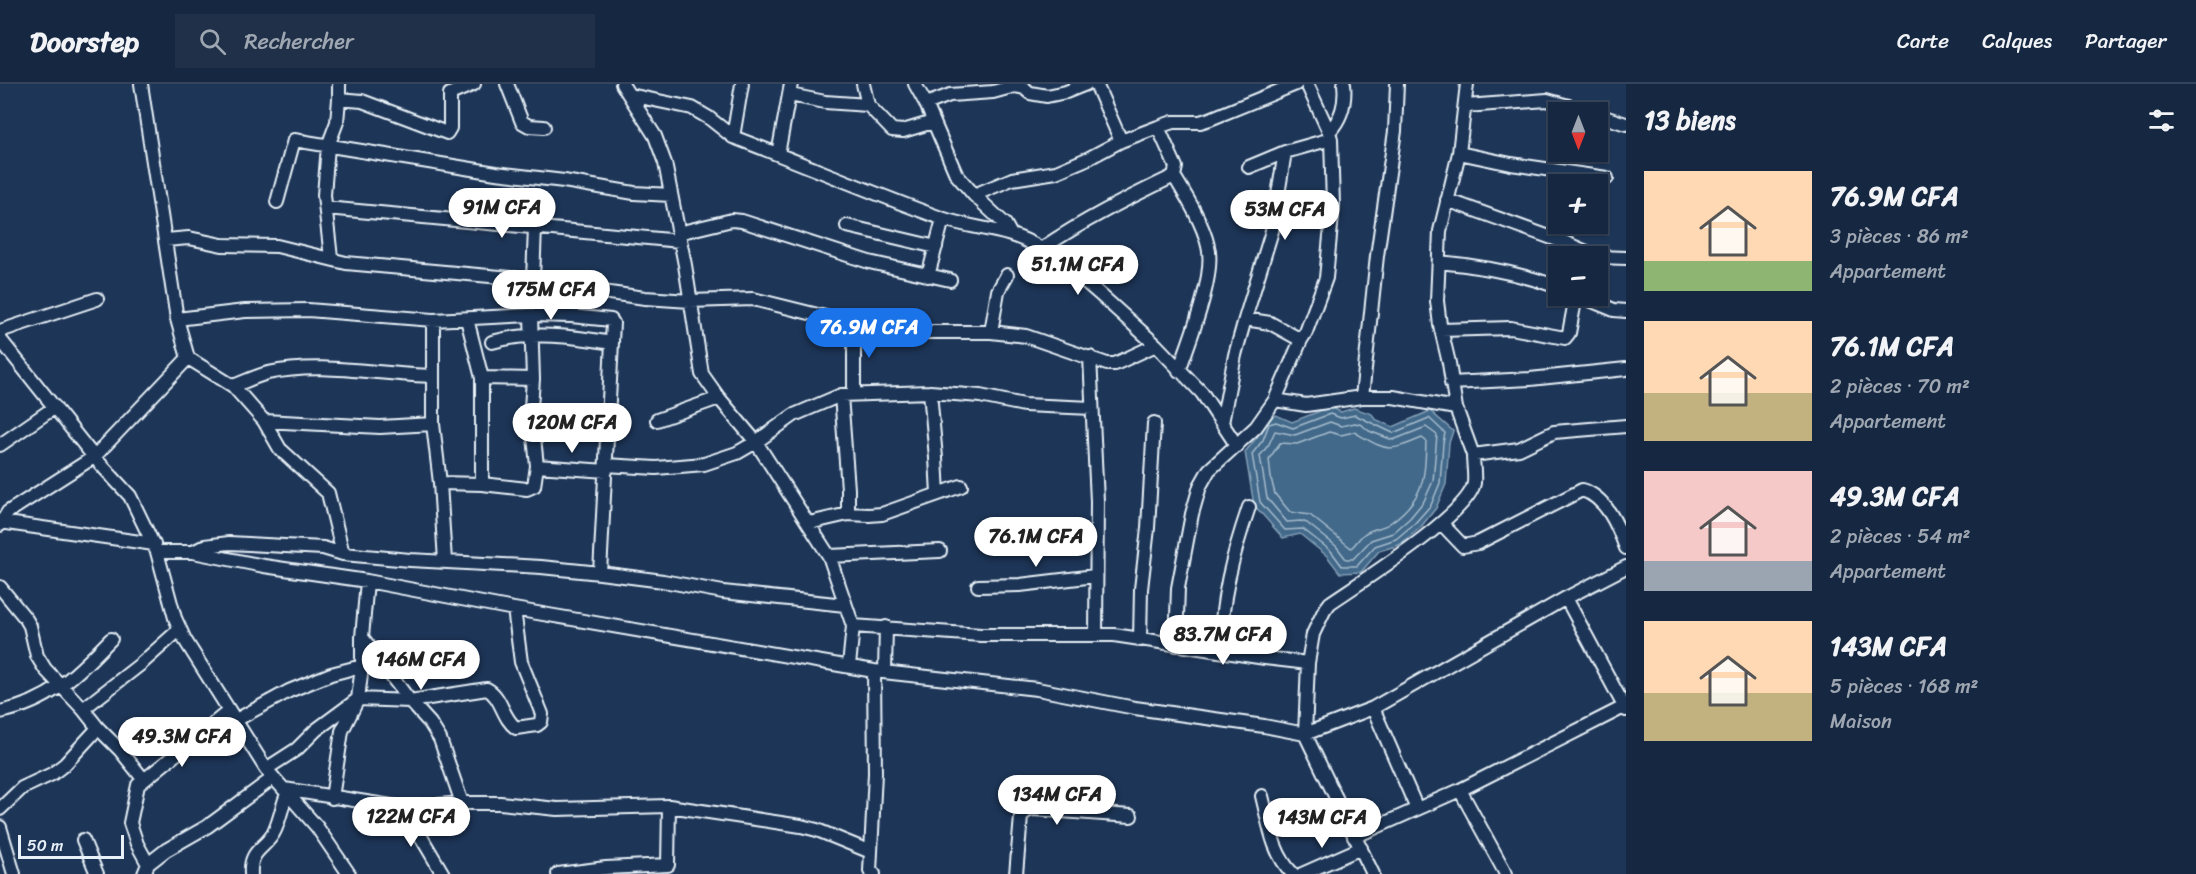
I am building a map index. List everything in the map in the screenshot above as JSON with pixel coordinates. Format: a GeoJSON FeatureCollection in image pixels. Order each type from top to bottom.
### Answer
{"type":"FeatureCollection","features":[{"type":"Feature","properties":{"kind":"street"},"geometry":{"type":"LineString","coordinates":[[141,84],[177,319],[188,358],[233,386],[264,421],[280,449],[328,493],[343,554]]}},
{"type":"Feature","properties":{"kind":"street"},"geometry":{"type":"LineString","coordinates":[[331,258],[324,195],[328,146],[337,122],[339,84]]}},
{"type":"Feature","properties":{"kind":"street"},"geometry":{"type":"LineString","coordinates":[[339,99],[362,101],[447,133],[450,128],[447,89],[474,84]]}},
{"type":"Feature","properties":{"kind":"street"},"geometry":{"type":"LineString","coordinates":[[507,84],[522,122],[529,126],[544,127]]}},
{"type":"Feature","properties":{"kind":"street"},"geometry":{"type":"LineString","coordinates":[[622,84],[655,136],[665,163],[702,374],[756,442],[829,556],[853,626],[849,666]]}},
{"type":"Feature","properties":{"kind":"street"},"geometry":{"type":"LineString","coordinates":[[733,136],[742,84]]}},
{"type":"Feature","properties":{"kind":"street"},"geometry":{"type":"LineString","coordinates":[[863,84],[868,105],[892,130],[903,131],[933,122]]}},
{"type":"Feature","properties":{"kind":"street"},"geometry":{"type":"LineString","coordinates":[[915,84],[956,174],[974,195],[1005,224],[1010,233]]}},
{"type":"Feature","properties":{"kind":"street"},"geometry":{"type":"LineString","coordinates":[[926,104],[950,95],[993,92],[1007,86],[1020,86],[1030,93],[1047,96],[1086,84]]}},
{"type":"Feature","properties":{"kind":"street"},"geometry":{"type":"LineString","coordinates":[[1096,84],[1121,141]]}},
{"type":"Feature","properties":{"kind":"street"},"geometry":{"type":"LineString","coordinates":[[974,195],[1012,179],[1056,172],[1121,141],[1173,122],[1200,122],[1210,119],[1296,84]]}},
{"type":"Feature","properties":{"kind":"street"},"geometry":{"type":"LineString","coordinates":[[1176,645],[1178,588],[1192,514],[1200,486],[1209,470],[1256,427],[1275,400],[1306,332],[1326,278],[1333,205],[1330,136],[1307,84]]}},
{"type":"Feature","properties":{"kind":"street"},"geometry":{"type":"LineString","coordinates":[[1249,167],[1330,136],[1341,114],[1345,96],[1344,84]]}},
{"type":"Feature","properties":{"kind":"street"},"geometry":{"type":"LineString","coordinates":[[1362,397],[1377,256],[1395,131],[1397,84]]}},
{"type":"Feature","properties":{"kind":"street"},"geometry":{"type":"LineString","coordinates":[[1373,874],[1305,734],[1308,663],[1313,634],[1330,603],[1442,524],[1465,500],[1474,484],[1473,455],[1456,408],[1437,301],[1440,231],[1459,153],[1467,84]]}},
{"type":"Feature","properties":{"kind":"street"},"geometry":{"type":"LineString","coordinates":[[778,154],[791,90],[846,105],[868,105]]}},
{"type":"Feature","properties":{"kind":"street"},"geometry":{"type":"LineString","coordinates":[[630,95],[692,108],[733,136],[943,219],[1010,233],[1041,249],[1093,289],[1156,345],[1202,393],[1237,446]]}},
{"type":"Feature","properties":{"kind":"street"},"geometry":{"type":"LineString","coordinates":[[1466,106],[1547,100],[1554,102]]}},
{"type":"Feature","properties":{"kind":"street"},"geometry":{"type":"LineString","coordinates":[[1608,118],[1626,124]]}},
{"type":"Feature","properties":{"kind":"street"},"geometry":{"type":"LineString","coordinates":[[1158,127],[1176,167],[1174,176],[1208,245],[1210,259],[1208,277],[1179,371]]}},
{"type":"Feature","properties":{"kind":"street"},"geometry":{"type":"LineString","coordinates":[[277,202],[294,140],[496,173],[564,181],[634,193],[671,195]]}},
{"type":"Feature","properties":{"kind":"street"},"geometry":{"type":"LineString","coordinates":[[1222,423],[1235,355],[1272,231],[1285,152]]}},
{"type":"Feature","properties":{"kind":"street"},"geometry":{"type":"LineString","coordinates":[[1459,153],[1511,164],[1580,174]]}},
{"type":"Feature","properties":{"kind":"street"},"geometry":{"type":"LineString","coordinates":[[1041,249],[1100,212],[1174,176]]}},
{"type":"Feature","properties":{"kind":"street"},"geometry":{"type":"LineString","coordinates":[[1447,200],[1573,246]]}},
{"type":"Feature","properties":{"kind":"street"},"geometry":{"type":"LineString","coordinates":[[326,208],[535,227],[679,237],[732,220],[742,221],[869,262],[950,280]]}},
{"type":"Feature","properties":{"kind":"street"},"geometry":{"type":"LineString","coordinates":[[928,276],[943,219]]}},
{"type":"Feature","properties":{"kind":"street"},"geometry":{"type":"LineString","coordinates":[[847,226],[936,247]]}},
{"type":"Feature","properties":{"kind":"street"},"geometry":{"type":"LineString","coordinates":[[533,280],[535,227]]}},
{"type":"Feature","properties":{"kind":"street"},"geometry":{"type":"LineString","coordinates":[[166,240],[189,238],[222,245],[277,246],[346,263],[533,280],[645,298],[690,301],[753,300],[854,324],[914,332],[991,332],[1026,336],[1090,357],[1098,362],[1115,364],[1156,345]]}},
{"type":"Feature","properties":{"kind":"street"},"geometry":{"type":"LineString","coordinates":[[1608,257],[1626,258]]}},
{"type":"Feature","properties":{"kind":"street"},"geometry":{"type":"LineString","coordinates":[[1439,262],[1471,265],[1532,277],[1548,283]]}},
{"type":"Feature","properties":{"kind":"street"},"geometry":{"type":"LineString","coordinates":[[991,332],[998,291],[1007,275]]}},
{"type":"Feature","properties":{"kind":"street"},"geometry":{"type":"LineString","coordinates":[[0,331],[96,299]]}},
{"type":"Feature","properties":{"kind":"street"},"geometry":{"type":"LineString","coordinates":[[1441,330],[1511,328],[1565,338],[1569,333],[1574,306]]}},
{"type":"Feature","properties":{"kind":"street"},"geometry":{"type":"LineString","coordinates":[[1604,306],[1626,311]]}},
{"type":"Feature","properties":{"kind":"street"},"geometry":{"type":"LineString","coordinates":[[177,319],[245,311],[308,310],[433,320],[531,315],[608,318],[613,323],[600,573]]}},
{"type":"Feature","properties":{"kind":"street"},"geometry":{"type":"LineString","coordinates":[[440,483],[531,489],[534,486],[537,466],[531,408],[533,335],[531,315]]}},
{"type":"Feature","properties":{"kind":"street"},"geometry":{"type":"LineString","coordinates":[[433,320],[433,424],[440,483],[445,561]]}},
{"type":"Feature","properties":{"kind":"street"},"geometry":{"type":"LineString","coordinates":[[467,320],[482,378],[482,484]]}},
{"type":"Feature","properties":{"kind":"street"},"geometry":{"type":"LineString","coordinates":[[1245,320],[1270,322],[1301,340]]}},
{"type":"Feature","properties":{"kind":"street"},"geometry":{"type":"LineString","coordinates":[[848,514],[847,395],[854,324]]}},
{"type":"Feature","properties":{"kind":"street"},"geometry":{"type":"LineString","coordinates":[[492,342],[509,337],[533,335],[578,337],[612,343]]}},
{"type":"Feature","properties":{"kind":"street"},"geometry":{"type":"LineString","coordinates":[[0,339],[94,457],[130,496],[156,548],[180,629],[196,660],[269,774],[317,827],[350,874]]}},
{"type":"Feature","properties":{"kind":"street"},"geometry":{"type":"LineString","coordinates":[[1090,357],[1097,501],[1096,635]]}},
{"type":"Feature","properties":{"kind":"street"},"geometry":{"type":"LineString","coordinates":[[188,358],[94,457],[8,512],[1,523],[367,581],[514,609],[879,672],[1037,689],[1135,708],[1305,734],[1373,708],[1566,598],[1626,567]]}},
{"type":"Feature","properties":{"kind":"street"},"geometry":{"type":"LineString","coordinates":[[233,386],[266,374],[320,367],[401,376],[433,376]]}},
{"type":"Feature","properties":{"kind":"street"},"geometry":{"type":"LineString","coordinates":[[1451,383],[1530,379],[1626,369]]}},
{"type":"Feature","properties":{"kind":"street"},"geometry":{"type":"LineString","coordinates":[[482,378],[533,379]]}},
{"type":"Feature","properties":{"kind":"street"},"geometry":{"type":"LineString","coordinates":[[930,392],[938,494]]}},
{"type":"Feature","properties":{"kind":"street"},"geometry":{"type":"LineString","coordinates":[[537,466],[656,468],[694,466],[737,453],[794,415],[847,395],[930,392],[980,396],[1024,405],[1092,408]]}},
{"type":"Feature","properties":{"kind":"street"},"geometry":{"type":"LineString","coordinates":[[1275,400],[1306,405],[1362,397],[1393,397],[1456,408]]}},
{"type":"Feature","properties":{"kind":"street"},"geometry":{"type":"LineString","coordinates":[[657,420],[719,398]]}},
{"type":"Feature","properties":{"kind":"street"},"geometry":{"type":"LineString","coordinates":[[0,445],[54,407]]}},
{"type":"Feature","properties":{"kind":"street"},"geometry":{"type":"LineString","coordinates":[[264,421],[380,426],[433,424]]}},
{"type":"Feature","properties":{"kind":"street"},"geometry":{"type":"LineString","coordinates":[[1140,640],[1141,588],[1148,528],[1154,423]]}},
{"type":"Feature","properties":{"kind":"street"},"geometry":{"type":"LineString","coordinates":[[1473,455],[1519,449],[1547,435],[1561,431],[1626,426]]}},
{"type":"Feature","properties":{"kind":"street"},"geometry":{"type":"LineString","coordinates":[[809,523],[848,514],[869,516],[882,514],[961,486]]}},
{"type":"Feature","properties":{"kind":"street"},"geometry":{"type":"LineString","coordinates":[[1442,524],[1463,546],[1478,543],[1582,490],[1593,493],[1604,505],[1618,526],[1626,548]]}},
{"type":"Feature","properties":{"kind":"street"},"geometry":{"type":"LineString","coordinates":[[1221,651],[1221,620],[1233,555],[1249,507]]}},
{"type":"Feature","properties":{"kind":"street"},"geometry":{"type":"LineString","coordinates":[[193,552],[206,546],[248,543],[323,548],[343,554],[600,573],[663,581],[707,590],[845,605]]}},
{"type":"Feature","properties":{"kind":"street"},"geometry":{"type":"LineString","coordinates":[[829,556],[940,551]]}},
{"type":"Feature","properties":{"kind":"street"},"geometry":{"type":"LineString","coordinates":[[978,586],[1020,585],[1095,576]]}},
{"type":"Feature","properties":{"kind":"street"},"geometry":{"type":"LineString","coordinates":[[332,798],[342,732],[358,699],[367,581]]}},
{"type":"Feature","properties":{"kind":"street"},"geometry":{"type":"LineString","coordinates":[[0,587],[30,626],[36,656],[144,780]]}},
{"type":"Feature","properties":{"kind":"street"},"geometry":{"type":"LineString","coordinates":[[1302,874],[1417,809],[1625,708],[1566,598]]}},
{"type":"Feature","properties":{"kind":"street"},"geometry":{"type":"LineString","coordinates":[[362,666],[331,674],[232,715],[144,780],[138,786],[135,795],[130,823],[145,871],[166,850],[208,826],[316,730],[358,699],[383,698],[410,701],[487,688],[493,693],[508,721],[516,728],[537,725],[541,722],[542,714],[521,662],[514,609]]}},
{"type":"Feature","properties":{"kind":"street"},"geometry":{"type":"LineString","coordinates":[[853,626],[981,635],[1114,635],[1308,663]]}},
{"type":"Feature","properties":{"kind":"street"},"geometry":{"type":"LineString","coordinates":[[871,873],[879,672],[886,627]]}},
{"type":"Feature","properties":{"kind":"street"},"geometry":{"type":"LineString","coordinates":[[83,709],[180,629]]}},
{"type":"Feature","properties":{"kind":"street"},"geometry":{"type":"LineString","coordinates":[[362,637],[410,701],[430,723],[440,740],[462,803]]}},
{"type":"Feature","properties":{"kind":"street"},"geometry":{"type":"LineString","coordinates":[[0,712],[18,708],[62,687],[111,639]]}},
{"type":"Feature","properties":{"kind":"street"},"geometry":{"type":"LineString","coordinates":[[1373,708],[1417,809]]}},
{"type":"Feature","properties":{"kind":"street"},"geometry":{"type":"LineString","coordinates":[[0,809],[22,788],[52,774],[65,764],[98,728]]}},
{"type":"Feature","properties":{"kind":"street"},"geometry":{"type":"LineString","coordinates":[[1460,790],[1506,874]]}},
{"type":"Feature","properties":{"kind":"street"},"geometry":{"type":"LineString","coordinates":[[286,791],[404,808],[462,803],[500,803],[557,809],[669,806],[801,826],[817,830],[871,852]]}},
{"type":"Feature","properties":{"kind":"street"},"geometry":{"type":"LineString","coordinates":[[251,874],[253,857],[258,848],[274,833],[286,791]]}},
{"type":"Feature","properties":{"kind":"street"},"geometry":{"type":"LineString","coordinates":[[1262,796],[1275,848],[1283,864],[1293,874]]}},
{"type":"Feature","properties":{"kind":"street"},"geometry":{"type":"LineString","coordinates":[[558,874],[606,868],[668,865],[669,806]]}},
{"type":"Feature","properties":{"kind":"street"},"geometry":{"type":"LineString","coordinates":[[404,808],[443,874]]}},
{"type":"Feature","properties":{"kind":"street"},"geometry":{"type":"LineString","coordinates":[[1016,874],[1021,817],[1025,812],[1033,809],[1131,816]]}},
{"type":"Feature","properties":{"kind":"street"},"geometry":{"type":"LineString","coordinates":[[0,827],[14,874]]}},
{"type":"Feature","properties":{"kind":"street"},"geometry":{"type":"LineString","coordinates":[[83,840],[97,874]]}},
{"type":"Feature","properties":{"kind":"water"},"geometry":{"type":"Polygon","coordinates":[[[1330,407],[1341,412],[1354,408],[1372,414],[1375,419],[1393,427],[1430,411],[1453,431],[1449,443],[1446,484],[1436,508],[1420,528],[1399,545],[1379,551],[1361,572],[1340,573],[1327,556],[1300,534],[1283,538],[1254,505],[1245,452],[1257,437],[1265,419],[1276,415],[1292,422],[1330,407]]]}}]}
